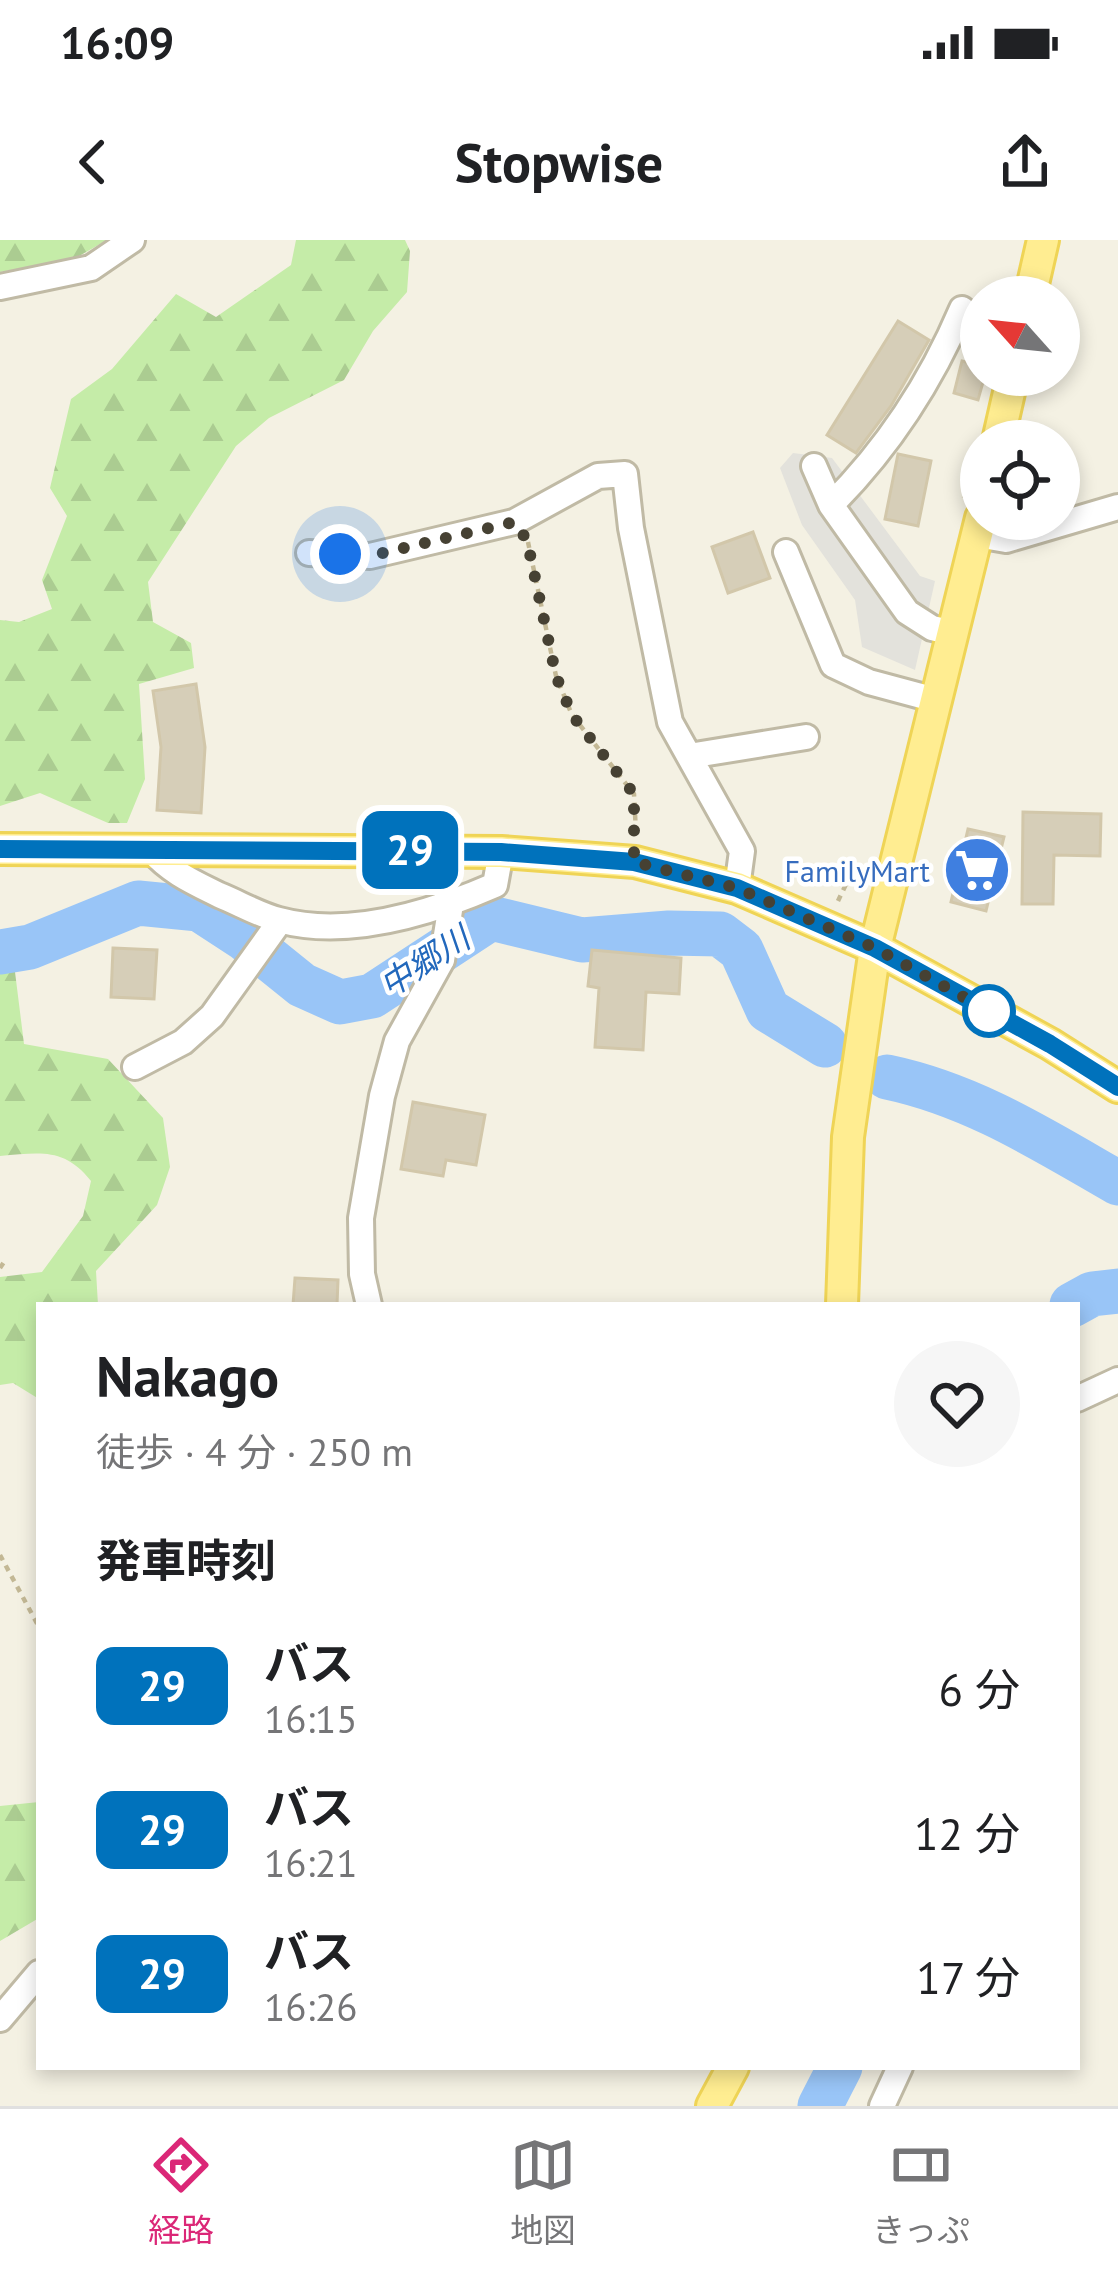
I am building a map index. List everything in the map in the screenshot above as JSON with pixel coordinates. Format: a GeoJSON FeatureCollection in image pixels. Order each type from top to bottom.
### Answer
{"type":"FeatureCollection","features":[{"type":"Feature","properties":{"kind":"main road"},"geometry":{"type":"LineString","coordinates":[[1035,276],[1043,240]]}},
{"type":"Feature","properties":{"kind":"main road"},"geometry":{"type":"LineString","coordinates":[[842,1302],[848,1137],[875,948],[976,540]]}},
{"type":"Feature","properties":{"kind":"main road"},"geometry":{"type":"LineString","coordinates":[[0,849],[501,852],[634,862],[737,888],[875,948],[1050,1044],[1118,1088]]}},
{"type":"Feature","properties":{"kind":"main road"},"geometry":{"type":"LineString","coordinates":[[712,2106],[731,2070]]}},
{"type":"Feature","properties":{"kind":"street"},"geometry":{"type":"LineString","coordinates":[[0,287],[91,268],[132,240]]}},
{"type":"Feature","properties":{"kind":"street"},"geometry":{"type":"LineString","coordinates":[[832,505],[866,470],[938,366],[960,314]]}},
{"type":"Feature","properties":{"kind":"street"},"geometry":{"type":"LineString","coordinates":[[814,466],[832,505],[907,612],[932,628],[953,633]]}},
{"type":"Feature","properties":{"kind":"street"},"geometry":{"type":"LineString","coordinates":[[310,553],[370,556],[514,522],[598,476],[625,474],[631,528],[670,722],[742,851],[737,888]]}},
{"type":"Feature","properties":{"kind":"street"},"geometry":{"type":"LineString","coordinates":[[1080,518],[1118,507]]}},
{"type":"Feature","properties":{"kind":"street"},"geometry":{"type":"LineString","coordinates":[[786,552],[833,665],[869,682],[936,700]]}},
{"type":"Feature","properties":{"kind":"street"},"geometry":{"type":"LineString","coordinates":[[689,756],[806,737]]}},
{"type":"Feature","properties":{"kind":"street"},"geometry":{"type":"LineString","coordinates":[[151,850],[165,867],[266,940]]}},
{"type":"Feature","properties":{"kind":"street"},"geometry":{"type":"LineString","coordinates":[[135,1067],[183,1042],[212,1016],[266,940],[330,927],[449,916],[495,885],[501,852]]}},
{"type":"Feature","properties":{"kind":"street"},"geometry":{"type":"LineString","coordinates":[[368,1302],[362,1274],[362,1218],[382,1096],[397,1041],[442,960],[449,916]]}},
{"type":"Feature","properties":{"kind":"street"},"geometry":{"type":"LineString","coordinates":[[1080,1398],[1118,1380]]}},
{"type":"Feature","properties":{"kind":"street"},"geometry":{"type":"LineString","coordinates":[[0,2019],[36,1977]]}},
{"type":"Feature","properties":{"kind":"street"},"geometry":{"type":"LineString","coordinates":[[882,2106],[899,2070]]}},
{"type":"Feature","properties":{"kind":"path"},"geometry":{"type":"LineString","coordinates":[[514,522],[527,540],[556,676],[572,715],[634,794],[634,862]]}},
{"type":"Feature","properties":{"kind":"path"},"geometry":{"type":"LineString","coordinates":[[0,1268],[6,1259]]}},
{"type":"Feature","properties":{"kind":"path"},"geometry":{"type":"LineString","coordinates":[[0,1555],[36,1622]]}},
{"type":"Feature","properties":{"kind":"green space"},"geometry":{"type":"Polygon","coordinates":[[[0,240],[107,240],[74,259],[0,272],[0,240]]]}},
{"type":"Feature","properties":{"kind":"green space"},"geometry":{"type":"Polygon","coordinates":[[[296,240],[405,240],[410,251],[407,292],[373,331],[344,380],[269,418],[236,446],[148,582],[153,622],[191,643],[194,668],[139,684],[145,779],[127,823],[108,823],[40,793],[0,806],[0,620],[19,622],[52,609],[42,580],[67,516],[50,488],[71,399],[112,369],[176,294],[216,317],[291,265],[296,240]]]}},
{"type":"Feature","properties":{"kind":"green space"},"geometry":{"type":"Polygon","coordinates":[[[14,964],[24,1044],[108,1059],[163,1118],[170,1167],[157,1205],[96,1271],[98,1302],[36,1302],[36,1397],[13,1383],[0,1385],[0,1277],[42,1272],[83,1216],[91,1181],[61,1157],[0,1156],[0,968],[14,964]]]}},
{"type":"Feature","properties":{"kind":"green space"},"geometry":{"type":"Polygon","coordinates":[[[36,1802],[36,1920],[0,1941],[0,1806],[36,1802]]]}},
{"type":"Feature","properties":{"kind":"shaded area"},"geometry":{"type":"Polygon","coordinates":[[[793,453],[832,458],[920,576],[935,581],[915,670],[862,647],[855,600],[802,525],[780,468],[793,453]]]}},
{"type":"Feature","properties":{"kind":"building"},"geometry":{"type":"Polygon","coordinates":[[[898,321],[929,340],[891,406],[856,453],[827,435],[898,321]]]}},
{"type":"Feature","properties":{"kind":"building"},"geometry":{"type":"Polygon","coordinates":[[[898,454],[931,461],[918,526],[885,519],[898,454]]]}},
{"type":"Feature","properties":{"kind":"building"},"geometry":{"type":"Polygon","coordinates":[[[753,532],[770,578],[728,593],[712,547],[753,532]]]}},
{"type":"Feature","properties":{"kind":"building"},"geometry":{"type":"Polygon","coordinates":[[[196,684],[205,747],[201,813],[157,810],[161,747],[153,691],[196,684]]]}},
{"type":"Feature","properties":{"kind":"building"},"geometry":{"type":"Polygon","coordinates":[[[1023,812],[1101,814],[1100,856],[1054,855],[1053,904],[1022,904],[1023,812]]]}},
{"type":"Feature","properties":{"kind":"building","name":"FamilyMart"},"geometry":{"type":"Polygon","coordinates":[[[968,829],[1004,837],[986,911],[951,902],[968,829]]]}},
{"type":"Feature","properties":{"kind":"building"},"geometry":{"type":"Polygon","coordinates":[[[113,948],[157,950],[154,999],[111,997],[113,948]]]}},
{"type":"Feature","properties":{"kind":"building"},"geometry":{"type":"Polygon","coordinates":[[[592,950],[681,958],[679,994],[646,992],[643,1050],[595,1047],[599,988],[588,986],[592,950]]]}},
{"type":"Feature","properties":{"kind":"building"},"geometry":{"type":"Polygon","coordinates":[[[413,1102],[485,1115],[476,1165],[446,1160],[443,1176],[401,1169],[413,1102]]]}},
{"type":"Feature","properties":{"kind":"building"},"geometry":{"type":"Polygon","coordinates":[[[295,1278],[338,1280],[337,1302],[293,1302],[295,1278]]]}},
{"type":"Feature","properties":{"kind":"waterway","name":"中郷川"},"geometry":{"type":"LineString","coordinates":[[0,952],[30,947],[138,903],[199,909],[302,985],[340,1002],[372,996],[491,918],[582,940],[720,934],[741,950],[768,1010],[825,1045]]}},
{"type":"Feature","properties":{"kind":"waterway","name":"中郷川"},"geometry":{"type":"LineString","coordinates":[[887,1077],[978,1107],[1118,1183]]}},
{"type":"Feature","properties":{"kind":"waterway"},"geometry":{"type":"LineString","coordinates":[[1077,1302],[1092,1294],[1118,1291]]}},
{"type":"Feature","properties":{"kind":"waterway"},"geometry":{"type":"LineString","coordinates":[[820,2106],[838,2070]]}},
{"type":"Feature","properties":{"kind":"bus line","name":"29"},"geometry":{"type":"LineString","coordinates":[[0,849],[501,852],[634,862],[737,888],[875,948],[1118,1087]]}},
{"type":"Feature","properties":{"kind":"place","name":"FamilyMart"},"geometry":{"type":"Point","coordinates":[977,870]}},
{"type":"Feature","properties":{"kind":"route"},"geometry":{"type":"LineString","coordinates":[[340,554],[370,556],[514,522],[527,540],[556,676],[572,715],[634,794],[634,862],[737,888],[875,948],[989,1011]]}}]}
